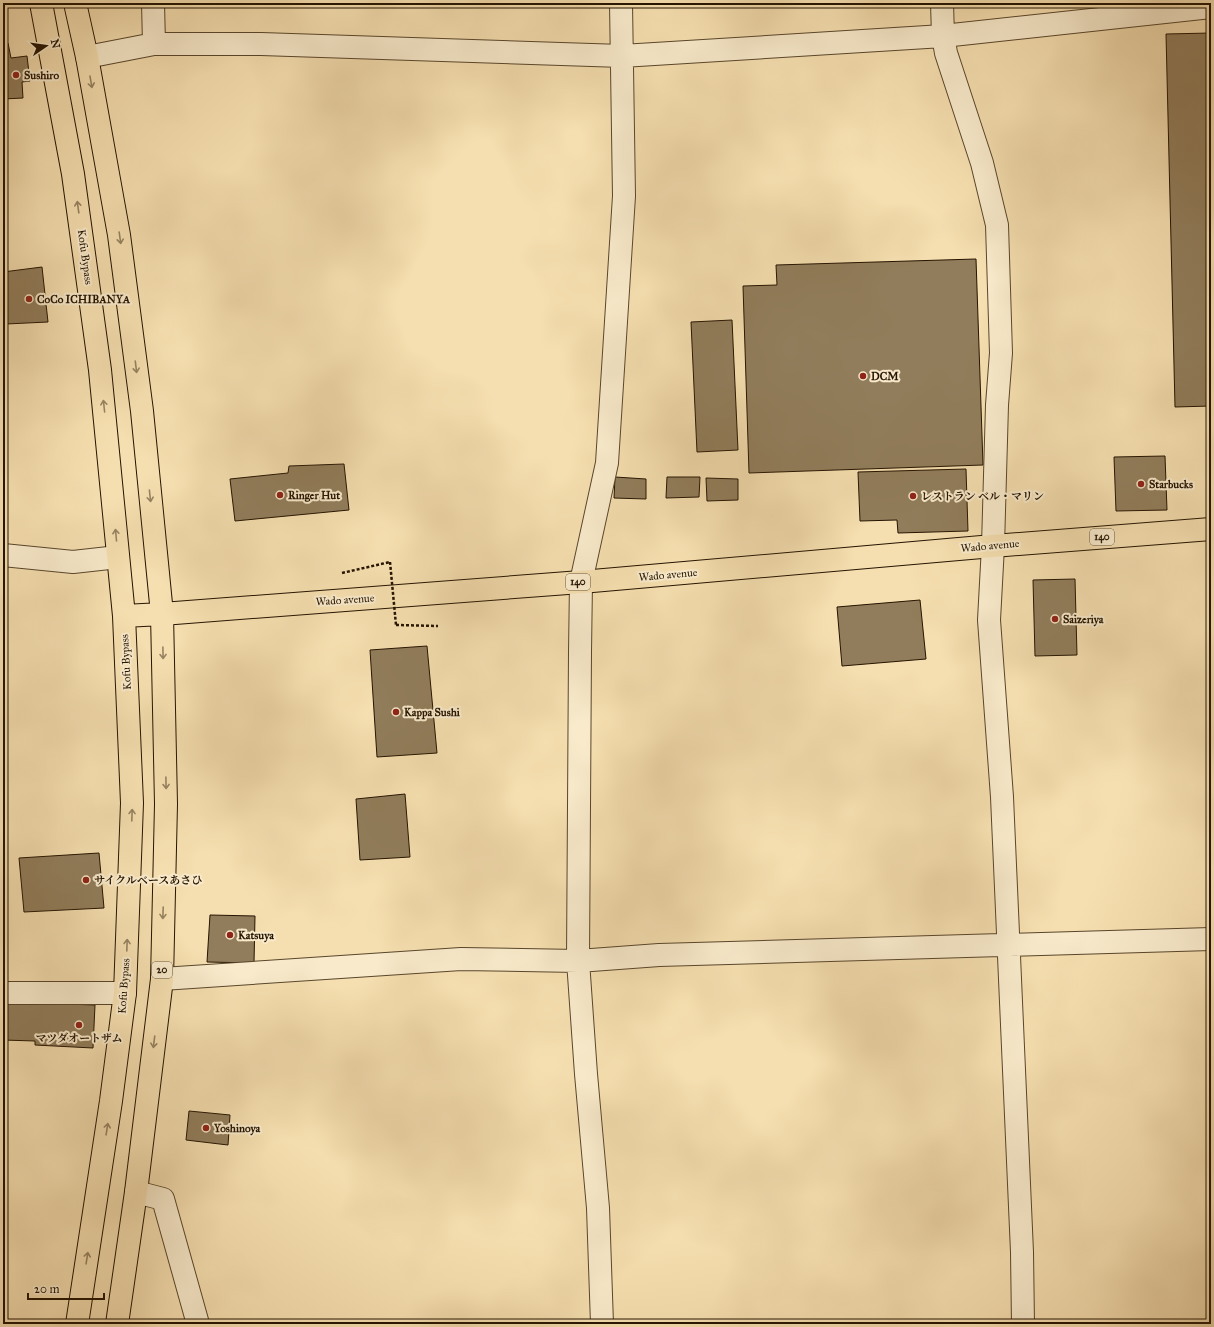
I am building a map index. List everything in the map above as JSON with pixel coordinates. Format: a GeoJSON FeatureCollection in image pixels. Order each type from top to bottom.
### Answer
{"type":"FeatureCollection","features":[{"type":"Feature","properties":{"kind":"highway","name":"Kofu Bypass"},"geometry":{"type":"LineString","coordinates":[[41,3],[73,174],[100,370],[124,616],[132,803],[125,993],[110,1108],[77,1324]]}},
{"type":"Feature","properties":{"kind":"highway","name":"20"},"geometry":{"type":"LineString","coordinates":[[75,3],[87,57],[119,235],[142,412],[162,614],[166,804],[162,979],[136,1192],[117,1324]]}},
{"type":"Feature","properties":{"kind":"highway","name":"Wado avenue"},"geometry":{"type":"LineString","coordinates":[[124,616],[581,582],[993,546],[1211,529]]}},
{"type":"Feature","properties":{"kind":"street"},"geometry":{"type":"LineString","coordinates":[[153,3],[154,44]]}},
{"type":"Feature","properties":{"kind":"street"},"geometry":{"type":"LineString","coordinates":[[602,1324],[598,1208],[578,961],[581,582],[607,463],[624,196],[621,3]]}},
{"type":"Feature","properties":{"kind":"street"},"geometry":{"type":"LineString","coordinates":[[942,3],[942,36],[946,53],[982,163],[997,225],[1001,353],[997,405],[993,546],[989,620],[1002,797],[1022,1252],[1023,1324]]}},
{"type":"Feature","properties":{"kind":"street"},"geometry":{"type":"LineString","coordinates":[[87,57],[154,44],[261,44],[622,56],[942,36],[1211,7]]}},
{"type":"Feature","properties":{"kind":"street"},"geometry":{"type":"LineString","coordinates":[[3,556],[73,562],[118,557]]}},
{"type":"Feature","properties":{"kind":"street"},"geometry":{"type":"LineString","coordinates":[[162,979],[461,959],[578,961],[659,955],[1211,939]]}},
{"type":"Feature","properties":{"kind":"street"},"geometry":{"type":"LineString","coordinates":[[3,993],[125,993]]}},
{"type":"Feature","properties":{"kind":"street"},"geometry":{"type":"LineString","coordinates":[[136,1192],[164,1199],[198,1324]]}},
{"type":"Feature","properties":{"kind":"path"},"geometry":{"type":"LineString","coordinates":[[342,573],[390,562],[396,625],[438,626]]}},
{"type":"Feature","properties":{"kind":"building"},"geometry":{"type":"Polygon","coordinates":[[[1211,33],[1211,406],[1175,407],[1166,34],[1211,33]]]}},
{"type":"Feature","properties":{"kind":"building","name":"Sushiro"},"geometry":{"type":"Polygon","coordinates":[[[3,43],[8,43],[11,58],[27,56],[30,81],[22,82],[23,98],[3,99],[3,43]]]}},
{"type":"Feature","properties":{"kind":"building","name":"DCM"},"geometry":{"type":"Polygon","coordinates":[[[976,259],[983,465],[749,473],[743,286],[777,285],[776,265],[976,259]]]}},
{"type":"Feature","properties":{"kind":"building"},"geometry":{"type":"Polygon","coordinates":[[[42,267],[48,322],[6,324],[3,272],[42,267]]]}},
{"type":"Feature","properties":{"kind":"building"},"geometry":{"type":"Polygon","coordinates":[[[732,320],[738,450],[697,452],[691,322],[732,320]]]}},
{"type":"Feature","properties":{"kind":"building","name":"Starbucks"},"geometry":{"type":"Polygon","coordinates":[[[1165,456],[1167,510],[1116,511],[1114,457],[1165,456]]]}},
{"type":"Feature","properties":{"kind":"building"},"geometry":{"type":"Polygon","coordinates":[[[344,464],[349,510],[235,521],[230,479],[288,473],[289,466],[344,464]]]}},
{"type":"Feature","properties":{"kind":"building","name":"レストラン ベル・マリン"},"geometry":{"type":"Polygon","coordinates":[[[966,469],[968,531],[898,533],[897,520],[860,521],[858,472],[966,469]]]}},
{"type":"Feature","properties":{"kind":"building"},"geometry":{"type":"Polygon","coordinates":[[[615,477],[646,479],[646,499],[614,498],[615,477]]]}},
{"type":"Feature","properties":{"kind":"building"},"geometry":{"type":"Polygon","coordinates":[[[667,477],[700,477],[699,497],[666,498],[667,477]]]}},
{"type":"Feature","properties":{"kind":"building"},"geometry":{"type":"Polygon","coordinates":[[[706,478],[738,479],[738,500],[707,501],[706,478]]]}},
{"type":"Feature","properties":{"kind":"building"},"geometry":{"type":"Polygon","coordinates":[[[1075,579],[1077,655],[1035,656],[1033,580],[1075,579]]]}},
{"type":"Feature","properties":{"kind":"building"},"geometry":{"type":"Polygon","coordinates":[[[920,600],[926,659],[842,666],[837,607],[920,600]]]}},
{"type":"Feature","properties":{"kind":"building"},"geometry":{"type":"Polygon","coordinates":[[[427,646],[437,753],[377,757],[370,650],[427,646]]]}},
{"type":"Feature","properties":{"kind":"building"},"geometry":{"type":"Polygon","coordinates":[[[405,794],[410,857],[360,860],[356,799],[405,794]]]}},
{"type":"Feature","properties":{"kind":"building"},"geometry":{"type":"Polygon","coordinates":[[[99,853],[104,908],[24,912],[19,858],[99,853]]]}},
{"type":"Feature","properties":{"kind":"building"},"geometry":{"type":"Polygon","coordinates":[[[210,915],[255,916],[254,963],[207,962],[210,915]]]}},
{"type":"Feature","properties":{"kind":"building"},"geometry":{"type":"Polygon","coordinates":[[[5,1002],[95,1005],[93,1048],[35,1045],[35,1041],[3,1040],[5,1002]]]}},
{"type":"Feature","properties":{"kind":"building"},"geometry":{"type":"Polygon","coordinates":[[[189,1111],[230,1115],[228,1145],[186,1140],[189,1111]]]}},
{"type":"Feature","properties":{"kind":"place","name":"Sushiro"},"geometry":{"type":"Point","coordinates":[16,75]}},
{"type":"Feature","properties":{"kind":"place","name":"CoCo ICHIBANYA"},"geometry":{"type":"Point","coordinates":[29,299]}},
{"type":"Feature","properties":{"kind":"place","name":"DCM"},"geometry":{"type":"Point","coordinates":[863,376]}},
{"type":"Feature","properties":{"kind":"place","name":"Starbucks"},"geometry":{"type":"Point","coordinates":[1141,484]}},
{"type":"Feature","properties":{"kind":"place","name":"Ringer Hut"},"geometry":{"type":"Point","coordinates":[280,495]}},
{"type":"Feature","properties":{"kind":"place","name":"レストラン ベル・マリン"},"geometry":{"type":"Point","coordinates":[913,496]}},
{"type":"Feature","properties":{"kind":"place","name":"Saizeriya"},"geometry":{"type":"Point","coordinates":[1055,619]}},
{"type":"Feature","properties":{"kind":"place","name":"Kappa Sushi"},"geometry":{"type":"Point","coordinates":[396,712]}},
{"type":"Feature","properties":{"kind":"place","name":"サイクルベースあさひ"},"geometry":{"type":"Point","coordinates":[86,880]}},
{"type":"Feature","properties":{"kind":"place","name":"Katsuya"},"geometry":{"type":"Point","coordinates":[230,935]}},
{"type":"Feature","properties":{"kind":"place","name":"マツダオートザム"},"geometry":{"type":"Point","coordinates":[79,1025]}},
{"type":"Feature","properties":{"kind":"place","name":"Yoshinoya"},"geometry":{"type":"Point","coordinates":[206,1128]}}]}
